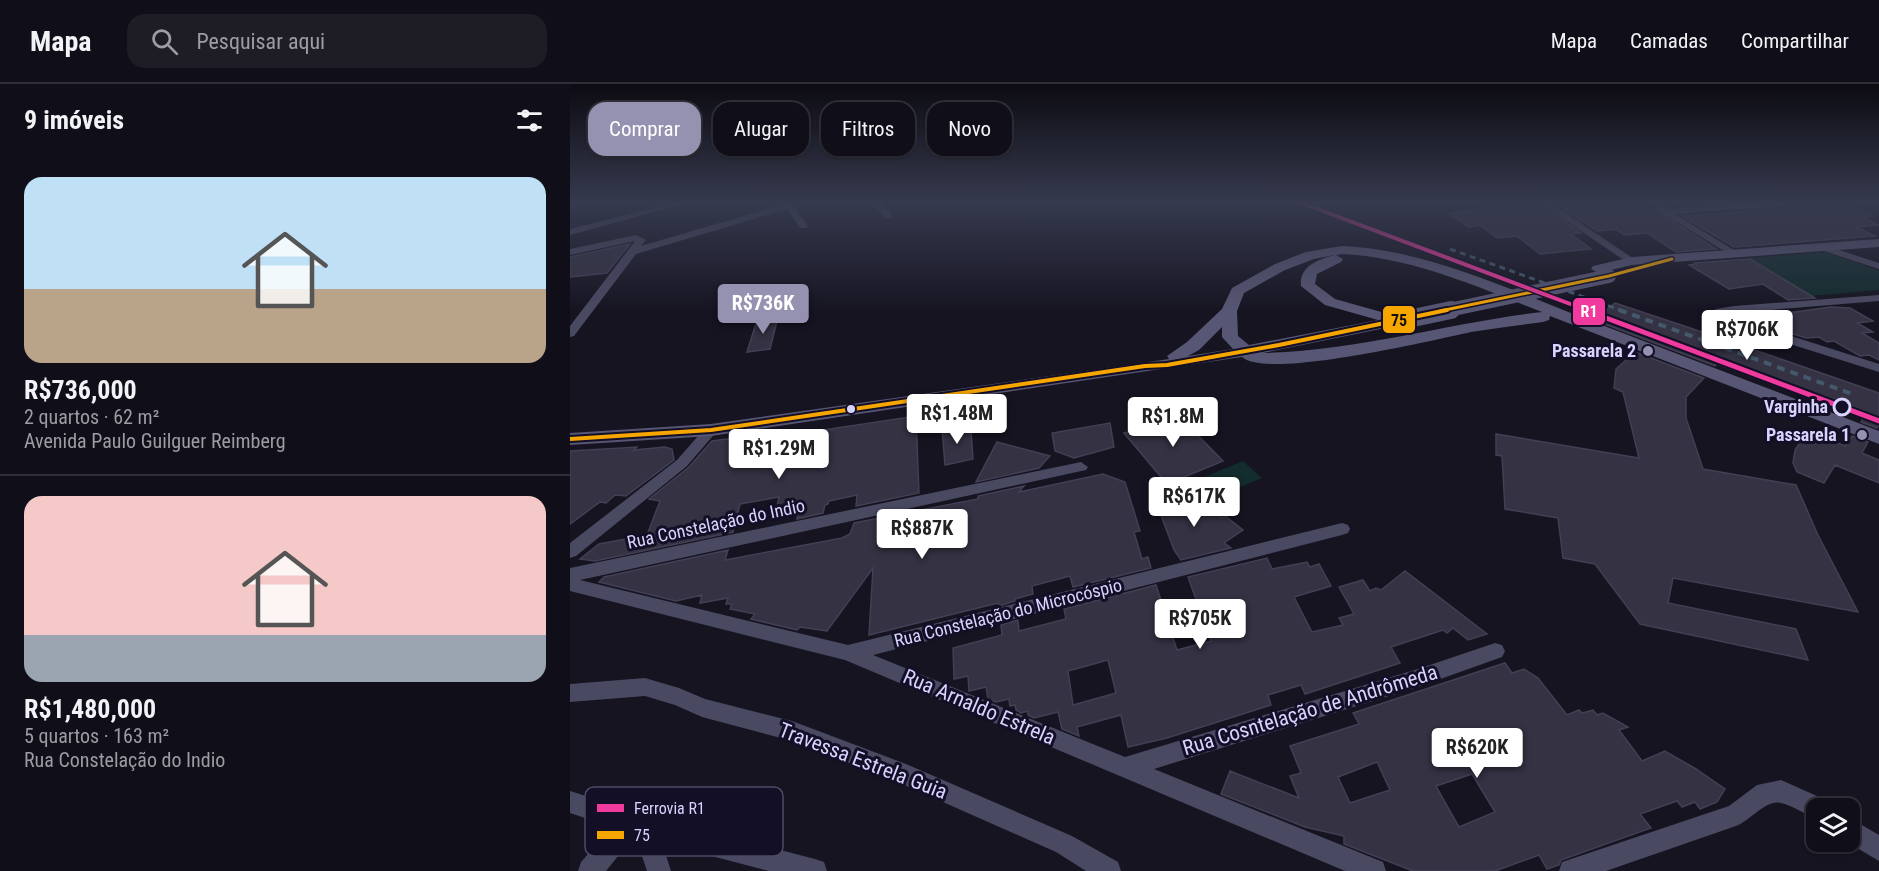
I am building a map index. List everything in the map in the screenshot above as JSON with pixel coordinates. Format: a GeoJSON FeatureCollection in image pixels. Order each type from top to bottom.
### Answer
{"type":"FeatureCollection","features":[{"type":"Feature","properties":{"kind":"main road"},"geometry":{"type":"LineString","coordinates":[[570,438],[711,430],[1145,366],[1162,366],[1245,351],[1387,317],[1637,264],[1672,259],[1879,243]]}},
{"type":"Feature","properties":{"kind":"main road"},"geometry":{"type":"LineString","coordinates":[[1245,351],[1230,337],[1229,311],[1237,291],[1280,267],[1311,255],[1342,250],[1370,251],[1402,257],[1524,300],[1879,438]]}},
{"type":"Feature","properties":{"kind":"main road"},"geometry":{"type":"LineString","coordinates":[[1387,317],[1343,307],[1318,295],[1308,286],[1309,272],[1318,265],[1335,259],[1369,258],[1434,277],[1879,448]]}},
{"type":"Feature","properties":{"kind":"main road"},"geometry":{"type":"LineString","coordinates":[[1145,366],[1176,356],[1193,346],[1229,311]]}},
{"type":"Feature","properties":{"kind":"main road"},"geometry":{"type":"LineString","coordinates":[[1176,356],[1245,351],[1282,359],[1326,355],[1458,329],[1542,317]]}},
{"type":"Feature","properties":{"kind":"street"},"geometry":{"type":"LineString","coordinates":[[570,252],[635,239]]}},
{"type":"Feature","properties":{"kind":"street"},"geometry":{"type":"LineString","coordinates":[[570,334],[640,239]]}},
{"type":"Feature","properties":{"kind":"street"},"geometry":{"type":"LineString","coordinates":[[631,252],[677,239]]}},
{"type":"Feature","properties":{"kind":"street"},"geometry":{"type":"LineString","coordinates":[[1599,239],[1637,264]]}},
{"type":"Feature","properties":{"kind":"street"},"geometry":{"type":"LineString","coordinates":[[1712,239],[1734,254]]}},
{"type":"Feature","properties":{"kind":"street"},"geometry":{"type":"LineString","coordinates":[[1824,248],[1879,266]]}},
{"type":"Feature","properties":{"kind":"street"},"geometry":{"type":"LineString","coordinates":[[1879,298],[1720,310],[1715,315],[1724,320],[1879,368]]}},
{"type":"Feature","properties":{"kind":"street"},"geometry":{"type":"LineString","coordinates":[[1858,300],[1879,311]]}},
{"type":"Feature","properties":{"kind":"street"},"geometry":{"type":"LineString","coordinates":[[570,552],[682,463],[711,430]]}},
{"type":"Feature","properties":{"kind":"street","name":"Rua Constelação do Indio"},"geometry":{"type":"LineString","coordinates":[[570,575],[1081,467]]}},
{"type":"Feature","properties":{"kind":"street","name":"Rua Constelação do Microcóspio"},"geometry":{"type":"LineString","coordinates":[[848,653],[1342,529]]}},
{"type":"Feature","properties":{"kind":"street","name":"Rua Arnaldo Estrela"},"geometry":{"type":"LineString","coordinates":[[570,584],[848,653],[1374,871]]}},
{"type":"Feature","properties":{"kind":"street","name":"Rua Cosntelação de Andrômeda"},"geometry":{"type":"LineString","coordinates":[[1125,768],[1418,678],[1495,651]]}},
{"type":"Feature","properties":{"kind":"street","name":"Travessa Estrela Guia"},"geometry":{"type":"LineString","coordinates":[[570,693],[645,687],[679,697],[702,708],[792,731],[906,775],[1064,844],[1109,871]]}},
{"type":"Feature","properties":{"kind":"street"},"geometry":{"type":"LineString","coordinates":[[1571,871],[1737,814],[1765,793],[1781,791],[1806,802]]}},
{"type":"Feature","properties":{"kind":"street"},"geometry":{"type":"LineString","coordinates":[[570,802],[585,807]]}},
{"type":"Feature","properties":{"kind":"street"},"geometry":{"type":"LineString","coordinates":[[1860,837],[1879,849]]}},
{"type":"Feature","properties":{"kind":"street"},"geometry":{"type":"LineString","coordinates":[[590,871],[606,856]]}},
{"type":"Feature","properties":{"kind":"street"},"geometry":{"type":"LineString","coordinates":[[653,856],[659,871]]}},
{"type":"Feature","properties":{"kind":"street"},"geometry":{"type":"LineString","coordinates":[[760,856],[816,871]]}},
{"type":"Feature","properties":{"kind":"green space"},"geometry":{"type":"Polygon","coordinates":[[[1825,252],[1879,270],[1879,290],[1811,296],[1748,258],[1825,252]]]}},
{"type":"Feature","properties":{"kind":"green space"},"geometry":{"type":"Polygon","coordinates":[[[1243,461],[1262,478],[1212,499],[1178,488],[1243,461]]]}},
{"type":"Feature","properties":{"kind":"building"},"geometry":{"type":"Polygon","coordinates":[[[1520,239],[1577,239],[1591,249],[1540,254],[1520,239]]]}},
{"type":"Feature","properties":{"kind":"building"},"geometry":{"type":"Polygon","coordinates":[[[1656,239],[1700,239],[1716,249],[1676,252],[1656,239]]]}},
{"type":"Feature","properties":{"kind":"building"},"geometry":{"type":"Polygon","coordinates":[[[1720,239],[1840,239],[1734,247],[1720,239]]]}},
{"type":"Feature","properties":{"kind":"building"},"geometry":{"type":"Polygon","coordinates":[[[630,244],[607,273],[570,277],[570,257],[630,244]]]}},
{"type":"Feature","properties":{"kind":"building"},"geometry":{"type":"Polygon","coordinates":[[[1750,259],[1815,298],[1788,300],[1763,284],[1729,289],[1689,265],[1750,259]]]}},
{"type":"Feature","properties":{"kind":"building"},"geometry":{"type":"Polygon","coordinates":[[[1615,303],[1726,340],[1726,336],[1745,332],[1775,342],[1740,345],[1879,393],[1879,424],[1877,428],[1861,422],[1863,418],[1717,364],[1715,366],[1594,320],[1615,303]]]}},
{"type":"Feature","properties":{"kind":"building"},"geometry":{"type":"Polygon","coordinates":[[[1831,307],[1850,308],[1873,321],[1857,323],[1873,332],[1862,333],[1879,343],[1879,360],[1869,355],[1860,356],[1834,341],[1827,342],[1819,337],[1806,338],[1757,323],[1750,318],[1831,307]]]}},
{"type":"Feature","properties":{"kind":"building"},"geometry":{"type":"Polygon","coordinates":[[[778,317],[770,349],[747,352],[757,320],[778,317]]]}},
{"type":"Feature","properties":{"kind":"building"},"geometry":{"type":"Polygon","coordinates":[[[1635,352],[1704,378],[1686,397],[1686,418],[1703,469],[1796,485],[1818,535],[1858,612],[1673,578],[1668,603],[1796,629],[1808,660],[1640,624],[1595,564],[1563,558],[1558,518],[1505,509],[1502,456],[1496,455],[1496,434],[1639,458],[1623,392],[1614,388],[1616,369],[1635,352]]]}},
{"type":"Feature","properties":{"kind":"building"},"geometry":{"type":"Polygon","coordinates":[[[1177,414],[1223,461],[1167,484],[1124,433],[1177,414]]]}},
{"type":"Feature","properties":{"kind":"building"},"geometry":{"type":"Polygon","coordinates":[[[916,416],[919,493],[856,506],[857,495],[829,501],[823,513],[797,519],[799,506],[776,511],[779,497],[740,504],[733,532],[595,561],[580,559],[599,544],[647,535],[660,501],[649,499],[689,467],[712,441],[751,436],[750,441],[916,416]]]}},
{"type":"Feature","properties":{"kind":"building"},"geometry":{"type":"Polygon","coordinates":[[[1110,423],[1114,447],[1074,458],[1055,451],[1052,433],[1110,423]]]}},
{"type":"Feature","properties":{"kind":"building"},"geometry":{"type":"Polygon","coordinates":[[[953,426],[971,431],[973,459],[945,465],[942,428],[953,426]]]}},
{"type":"Feature","properties":{"kind":"building"},"geometry":{"type":"Polygon","coordinates":[[[1808,431],[1845,446],[1852,436],[1868,442],[1862,453],[1879,460],[1879,483],[1835,465],[1824,483],[1797,472],[1793,463],[1795,450],[1808,431]]]}},
{"type":"Feature","properties":{"kind":"building"},"geometry":{"type":"Polygon","coordinates":[[[997,442],[1050,456],[1039,468],[976,482],[997,442]]]}},
{"type":"Feature","properties":{"kind":"building"},"geometry":{"type":"Polygon","coordinates":[[[637,447],[634,450],[665,447],[672,449],[674,460],[626,496],[615,495],[606,503],[600,502],[570,524],[570,451],[637,447]]]}},
{"type":"Feature","properties":{"kind":"building"},"geometry":{"type":"Polygon","coordinates":[[[1103,474],[1125,482],[1140,531],[1134,532],[1142,559],[1148,557],[1151,568],[1073,587],[1070,576],[1032,586],[1033,594],[999,606],[998,603],[869,635],[873,568],[827,631],[800,627],[797,630],[751,619],[755,614],[730,609],[732,604],[726,604],[728,598],[700,603],[702,595],[676,601],[599,582],[604,577],[728,550],[725,560],[842,538],[850,534],[854,523],[978,499],[978,496],[1024,486],[1019,492],[1103,474]]]}},
{"type":"Feature","properties":{"kind":"building"},"geometry":{"type":"Polygon","coordinates":[[[1152,491],[1201,508],[1203,506],[1222,518],[1225,516],[1243,530],[1224,543],[1231,548],[1181,560],[1174,550],[1152,491]]]}},
{"type":"Feature","properties":{"kind":"building"},"geometry":{"type":"Polygon","coordinates":[[[1267,558],[1272,569],[1307,562],[1310,567],[1319,564],[1331,586],[1294,597],[1312,632],[1343,625],[1339,618],[1354,614],[1339,587],[1363,580],[1370,591],[1376,588],[1381,590],[1405,571],[1487,634],[1468,640],[1453,628],[1447,633],[1443,630],[1391,647],[1400,663],[1305,694],[1301,685],[1268,695],[1271,705],[1167,738],[1128,747],[1121,715],[1077,727],[1079,736],[1062,729],[1058,712],[1034,718],[1028,715],[1028,711],[1021,713],[1016,710],[1015,705],[1010,706],[1009,699],[996,702],[988,699],[986,687],[969,691],[968,676],[954,679],[953,648],[1002,635],[1001,625],[1018,620],[1019,631],[1066,619],[1064,609],[1156,585],[1177,650],[1211,641],[1188,577],[1267,558]],[[1108,660],[1068,671],[1073,705],[1116,693],[1108,660]]]}},
{"type":"Feature","properties":{"kind":"building"},"geometry":{"type":"Polygon","coordinates":[[[1505,663],[1512,673],[1524,669],[1538,678],[1567,715],[1579,710],[1582,713],[1593,710],[1597,715],[1603,713],[1628,727],[1619,730],[1642,761],[1665,751],[1725,789],[1717,802],[1700,809],[1695,802],[1682,807],[1677,801],[1640,814],[1651,828],[1561,860],[1559,865],[1547,869],[1539,855],[1495,871],[1413,871],[1344,844],[1344,836],[1305,827],[1221,794],[1230,771],[1299,798],[1290,776],[1301,773],[1290,746],[1359,724],[1353,713],[1505,663]],[[1377,762],[1338,777],[1350,803],[1390,790],[1377,762]],[[1472,774],[1436,786],[1459,827],[1495,812],[1472,774]]]}},
{"type":"Feature","properties":{"kind":"railway"},"geometry":{"type":"LineString","coordinates":[[1396,239],[1588,311]]}},
{"type":"Feature","properties":{"kind":"railway"},"geometry":{"type":"LineString","coordinates":[[1450,249],[1623,311]]}},
{"type":"Feature","properties":{"kind":"railway"},"geometry":{"type":"LineString","coordinates":[[1584,310],[1841,407]]}},
{"type":"Feature","properties":{"kind":"railway"},"geometry":{"type":"LineString","coordinates":[[1619,310],[1852,394]]}},
{"type":"Feature","properties":{"kind":"rail line","name":"R1"},"geometry":{"type":"LineString","coordinates":[[1396,239],[1879,421]]}},
{"type":"Feature","properties":{"kind":"transit line","name":"75"},"geometry":{"type":"LineString","coordinates":[[570,439],[711,430],[1145,366],[1167,365],[1279,345],[1609,276],[1672,259]]}},
{"type":"Feature","properties":{"kind":"place","name":"Passarela 2"},"geometry":{"type":"Point","coordinates":[1648,351]}},
{"type":"Feature","properties":{"kind":"place","name":"Varginha"},"geometry":{"type":"Point","coordinates":[1842,407]}},
{"type":"Feature","properties":{"kind":"place","name":"Passarela 1"},"geometry":{"type":"Point","coordinates":[1862,435]}}]}
